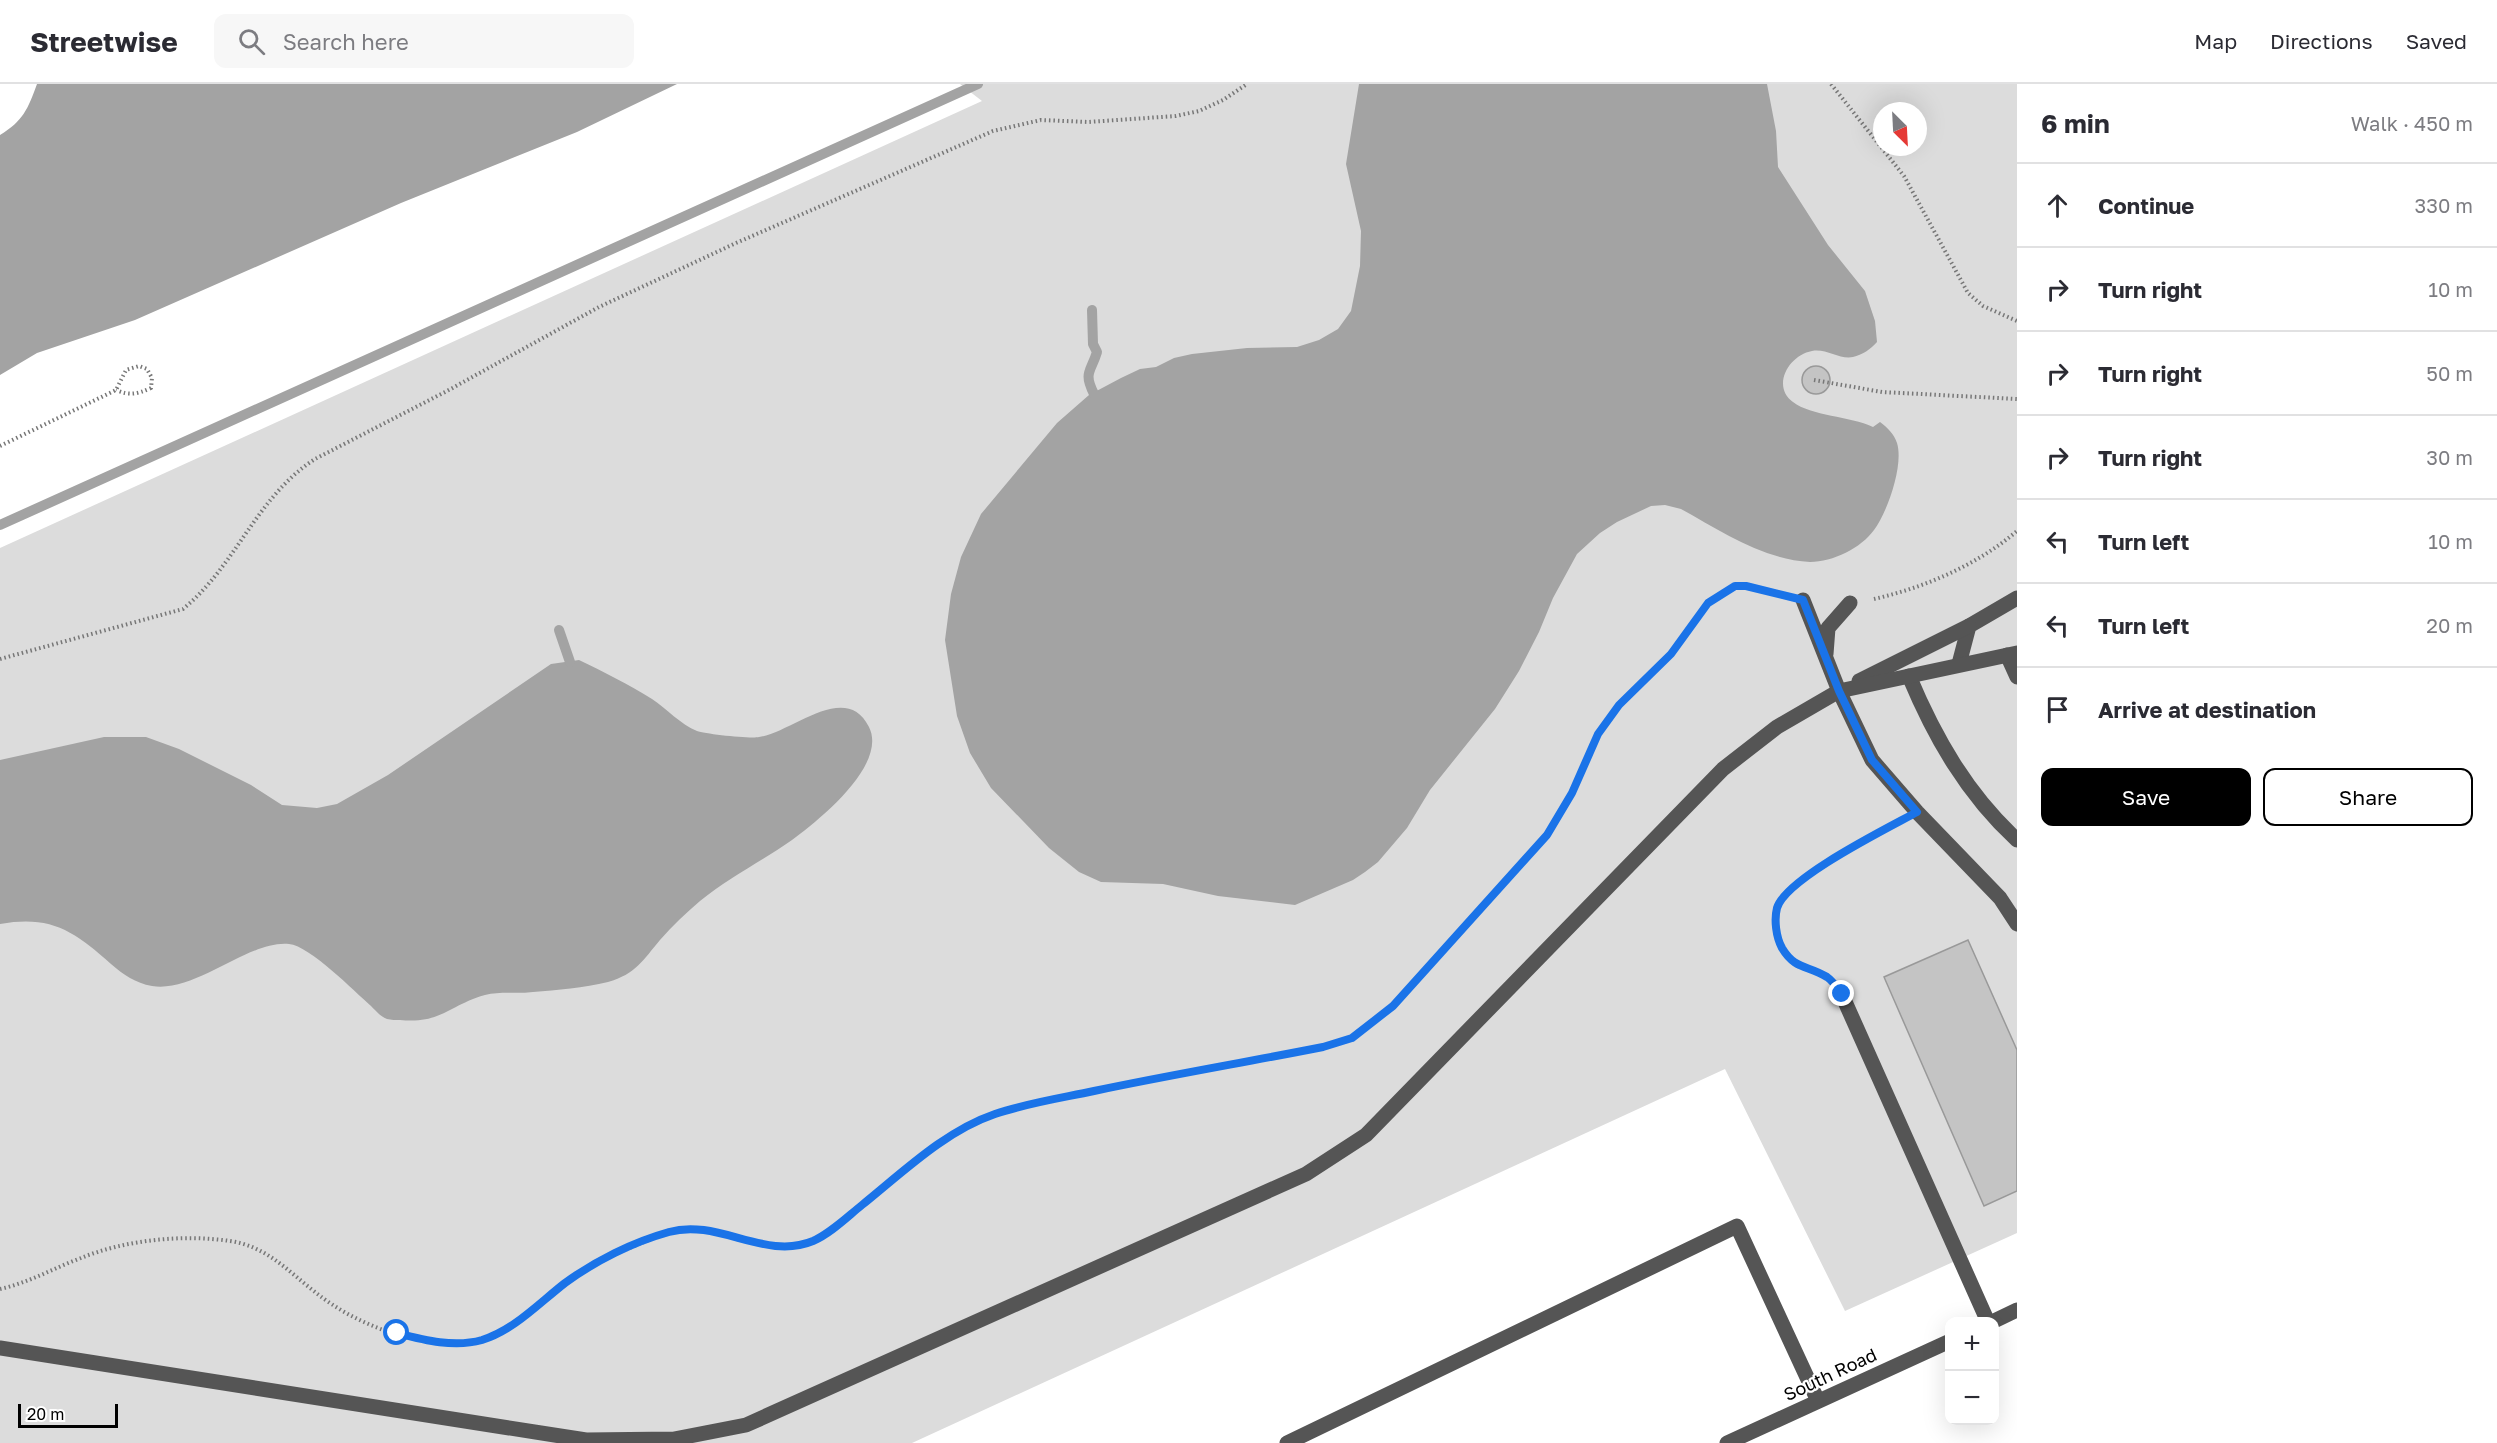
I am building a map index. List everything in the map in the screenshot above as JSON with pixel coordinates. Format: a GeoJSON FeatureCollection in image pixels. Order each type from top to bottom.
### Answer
{"type":"FeatureCollection","features":[{"type":"Feature","properties":{"kind":"street"},"geometry":{"type":"LineString","coordinates":[[0,1348],[586,1440],[674,1439],[746,1425],[1306,1174],[1366,1135],[1723,769],[1777,727],[1839,691],[1969,626],[2017,598]]}},
{"type":"Feature","properties":{"kind":"street"},"geometry":{"type":"LineString","coordinates":[[1803,600],[1839,691],[1872,760],[1917,812],[2000,898],[2017,924]]}},
{"type":"Feature","properties":{"kind":"street"},"geometry":{"type":"LineString","coordinates":[[1826,657],[1828,628],[1850,603]]}},
{"type":"Feature","properties":{"kind":"street"},"geometry":{"type":"LineString","coordinates":[[1959,664],[1969,626]]}},
{"type":"Feature","properties":{"kind":"street"},"geometry":{"type":"LineString","coordinates":[[1839,691],[2012,654],[2017,677]]}},
{"type":"Feature","properties":{"kind":"street"},"geometry":{"type":"LineString","coordinates":[[1909,676],[1928,720],[1949,759],[1979,800],[2017,840]]}},
{"type":"Feature","properties":{"kind":"street"},"geometry":{"type":"LineString","coordinates":[[1842,994],[1988,1317]]}},
{"type":"Feature","properties":{"kind":"street"},"geometry":{"type":"LineString","coordinates":[[1287,1443],[1737,1226],[1818,1401]]}},
{"type":"Feature","properties":{"kind":"street"},"geometry":{"type":"LineString","coordinates":[[1999,1318],[2017,1310]]}},
{"type":"Feature","properties":{"kind":"street","name":"South Road"},"geometry":{"type":"LineString","coordinates":[[1727,1443],[1945,1343]]}},
{"type":"Feature","properties":{"kind":"path"},"geometry":{"type":"LineString","coordinates":[[0,659],[183,609],[211,582],[277,490],[295,472],[315,459],[495,366],[599,307],[715,253],[993,131],[1018,123],[1041,120],[1088,122],[1176,116],[1199,111],[1223,100],[1247,84]]}},
{"type":"Feature","properties":{"kind":"path"},"geometry":{"type":"LineString","coordinates":[[1831,84],[1904,176],[1968,293],[1992,311],[2017,321]]}},
{"type":"Feature","properties":{"kind":"path"},"geometry":{"type":"LineString","coordinates":[[0,446],[116,390],[126,370],[139,366],[147,369],[152,378],[151,388],[136,395],[128,395],[116,390]]}},
{"type":"Feature","properties":{"kind":"path"},"geometry":{"type":"LineString","coordinates":[[1814,380],[1882,392],[2017,399]]}},
{"type":"Feature","properties":{"kind":"path"},"geometry":{"type":"LineString","coordinates":[[1850,603],[1908,591],[1957,570],[2003,543],[2017,531]]}},
{"type":"Feature","properties":{"kind":"path"},"geometry":{"type":"LineString","coordinates":[[0,1289],[27,1281],[112,1247],[144,1240],[231,1241],[257,1248],[278,1261],[317,1294],[366,1322],[423,1340],[449,1344],[480,1340],[518,1321],[566,1282],[592,1265],[671,1231],[697,1230],[780,1247],[815,1240],[842,1222],[922,1156],[969,1125],[993,1115],[1133,1083],[1323,1047],[1352,1038],[1393,1006],[1547,835],[1572,793],[1598,734],[1619,705],[1671,654],[1708,603],[1735,586],[1746,586],[1803,600]]}},
{"type":"Feature","properties":{"kind":"path"},"geometry":{"type":"LineString","coordinates":[[1842,994],[1830,979],[1813,970],[1797,966],[1782,948],[1776,930],[1777,906],[1810,873],[1917,812]]}},
{"type":"Feature","properties":{"kind":"shaded area"},"geometry":{"type":"Polygon","coordinates":[[[37,84],[677,84],[577,132],[401,203],[135,320],[37,353],[0,375],[0,135],[24,114],[37,84]]]}},
{"type":"Feature","properties":{"kind":"shaded area"},"geometry":{"type":"Polygon","coordinates":[[[960,84],[2017,84],[2017,1233],[1845,1311],[1725,1069],[912,1443],[0,1443],[0,548],[982,101],[960,84]]]}},
{"type":"Feature","properties":{"kind":"shaded area"},"geometry":{"type":"Polygon","coordinates":[[[1359,84],[1767,84],[1776,131],[1778,167],[1828,245],[1865,291],[1875,321],[1877,342],[1860,355],[1853,357],[1817,351],[1804,354],[1790,365],[1783,380],[1783,388],[1793,402],[1801,407],[1873,427],[1880,422],[1886,427],[1896,440],[1899,452],[1896,476],[1889,501],[1874,530],[1862,543],[1837,557],[1810,562],[1776,556],[1760,550],[1727,535],[1681,509],[1665,505],[1651,506],[1600,533],[1577,554],[1553,598],[1519,671],[1495,709],[1430,790],[1407,828],[1378,862],[1353,880],[1295,905],[1218,896],[1163,884],[1101,882],[1079,872],[1049,848],[991,788],[970,753],[957,716],[945,640],[951,594],[961,557],[981,514],[1057,423],[1089,395],[1140,369],[1156,367],[1174,358],[1247,348],[1297,347],[1319,340],[1338,329],[1351,311],[1360,266],[1361,231],[1346,164],[1359,84]]]}},
{"type":"Feature","properties":{"kind":"shaded area"},"geometry":{"type":"Polygon","coordinates":[[[579,660],[643,694],[685,725],[697,731],[728,736],[759,737],[817,713],[833,708],[847,708],[859,714],[869,727],[872,742],[869,758],[860,774],[847,791],[818,820],[700,901],[669,930],[638,966],[618,979],[570,988],[485,995],[426,1019],[392,1020],[380,1015],[343,980],[308,952],[289,944],[273,945],[257,950],[187,982],[169,986],[152,986],[125,975],[73,934],[61,928],[34,922],[0,924],[0,760],[104,737],[146,737],[179,749],[251,785],[282,805],[317,808],[337,804],[388,775],[551,664],[579,660]]]}},
{"type":"Feature","properties":{"kind":"building"},"geometry":{"type":"Polygon","coordinates":[[[1816,366],[1826,370],[1830,380],[1826,390],[1816,394],[1806,390],[1802,380],[1806,370],[1816,366]]]}},
{"type":"Feature","properties":{"kind":"building"},"geometry":{"type":"Polygon","coordinates":[[[1968,940],[2017,1050],[2017,1191],[1984,1206],[1884,977],[1968,940]]]}},
{"type":"Feature","properties":{"kind":"waterway"},"geometry":{"type":"LineString","coordinates":[[0,525],[978,84]]}},
{"type":"Feature","properties":{"kind":"waterway"},"geometry":{"type":"LineString","coordinates":[[1092,310],[1093,344],[1097,352],[1089,372],[1089,381],[1094,394]]}},
{"type":"Feature","properties":{"kind":"waterway"},"geometry":{"type":"LineString","coordinates":[[559,630],[570,662]]}},
{"type":"Feature","properties":{"kind":"route"},"geometry":{"type":"LineString","coordinates":[[397,1333],[449,1344],[480,1340],[518,1321],[566,1282],[592,1265],[671,1231],[697,1230],[726,1234],[780,1247],[815,1240],[842,1222],[922,1156],[969,1125],[993,1115],[1017,1107],[1323,1047],[1352,1038],[1393,1006],[1473,920],[1547,835],[1572,793],[1598,734],[1619,705],[1671,654],[1708,603],[1735,586],[1746,586],[1803,600],[1839,691],[1872,760],[1917,812],[1810,873],[1777,906],[1776,930],[1782,948],[1797,966],[1813,970],[1830,979],[1842,994]]}}]}
